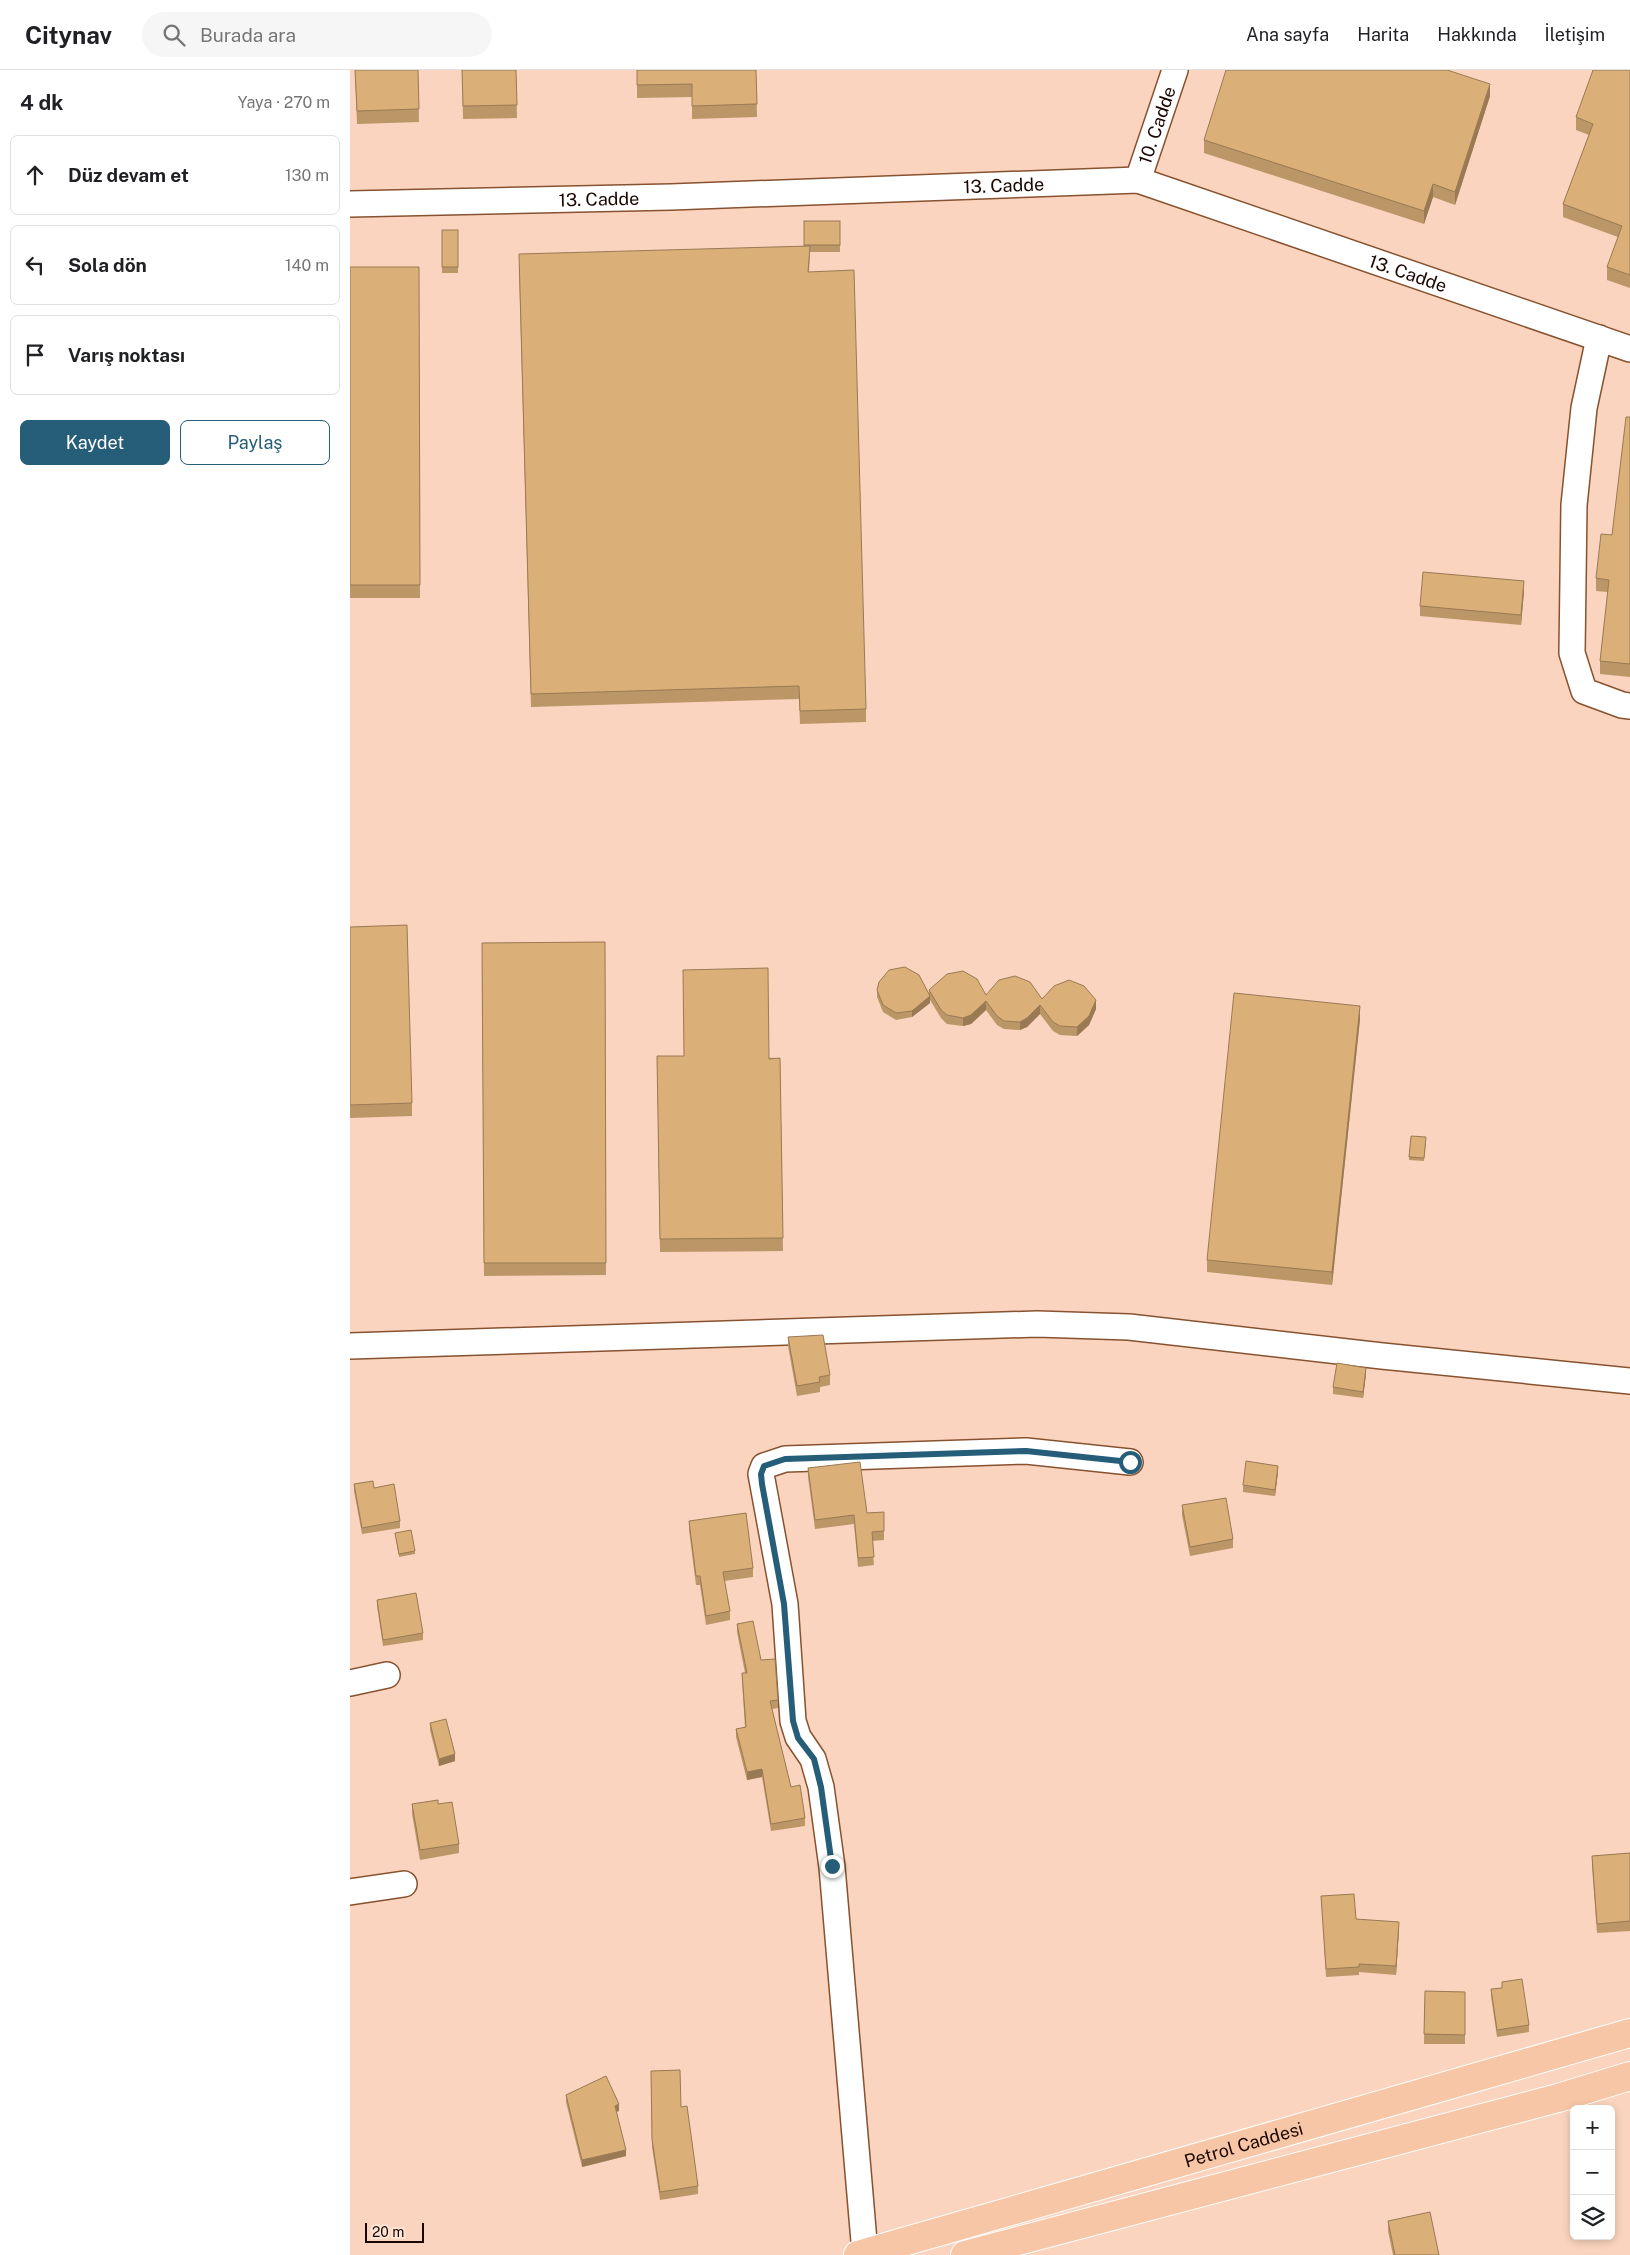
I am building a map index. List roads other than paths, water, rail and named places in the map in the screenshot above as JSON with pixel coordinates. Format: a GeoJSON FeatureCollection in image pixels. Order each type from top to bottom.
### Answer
{"type":"FeatureCollection","features":[{"type":"Feature","properties":{"kind":"main road","name":"Petrol Caddesi"},"geometry":{"type":"LineString","coordinates":[[861,2254],[1630,2033]]}},
{"type":"Feature","properties":{"kind":"main road","name":"Petrol Caddesi"},"geometry":{"type":"LineString","coordinates":[[965,2255],[1558,2098],[1630,2076]]}},
{"type":"Feature","properties":{"kind":"street","name":"10. Cadde"},"geometry":{"type":"LineString","coordinates":[[1138,180],[1176,70]]}},
{"type":"Feature","properties":{"kind":"street","name":"13. Cadde"},"geometry":{"type":"LineString","coordinates":[[350,204],[681,197],[1138,180],[1630,349]]}},
{"type":"Feature","properties":{"kind":"street"},"geometry":{"type":"LineString","coordinates":[[1600,338],[1584,408],[1574,505],[1572,653],[1584,691],[1630,706]]}},
{"type":"Feature","properties":{"kind":"street"},"geometry":{"type":"LineString","coordinates":[[350,1346],[1037,1324],[1129,1326],[1382,1356],[1630,1381]]}},
{"type":"Feature","properties":{"kind":"street"},"geometry":{"type":"LineString","coordinates":[[861,2254],[832,1866],[821,1787],[814,1759],[798,1738],[793,1721],[784,1604],[761,1474],[764,1466],[785,1459],[1026,1451],[1130,1462]]}},
{"type":"Feature","properties":{"kind":"street"},"geometry":{"type":"LineString","coordinates":[[350,1683],[387,1675]]}},
{"type":"Feature","properties":{"kind":"street"},"geometry":{"type":"LineString","coordinates":[[350,1892],[404,1884]]}}]}
